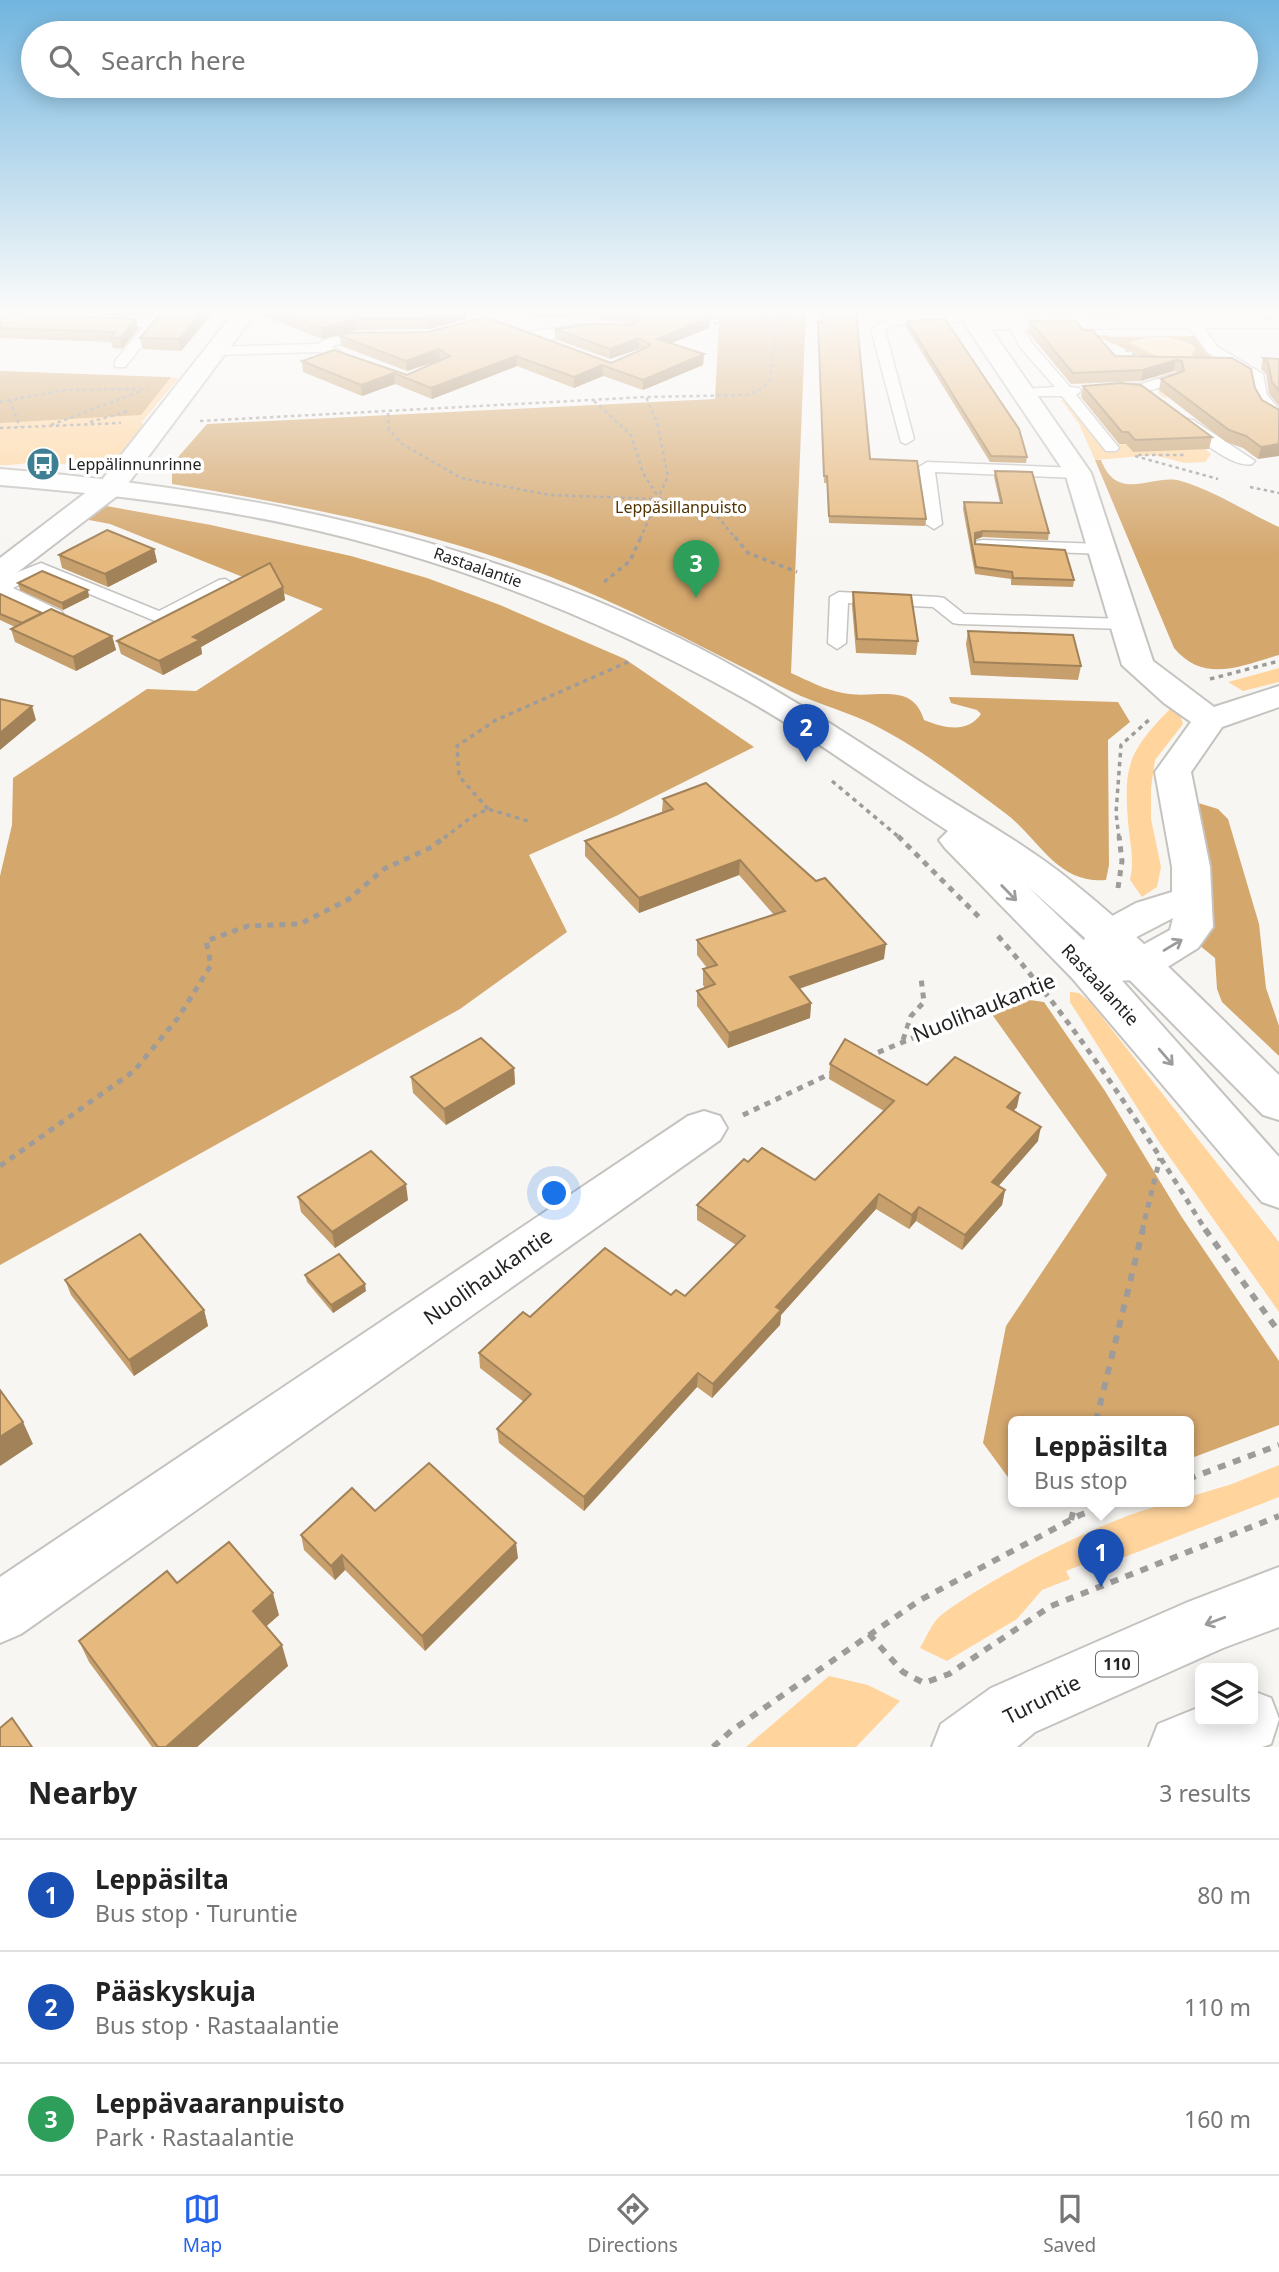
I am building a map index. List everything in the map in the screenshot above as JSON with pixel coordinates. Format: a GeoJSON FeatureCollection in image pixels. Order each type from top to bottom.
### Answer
{"type":"FeatureCollection","features":[{"type":"Feature","properties":{"kind":"street"},"geometry":{"type":"LineString","coordinates":[[1,581],[111,487],[184,393]]}},
{"type":"Feature","properties":{"kind":"street"},"geometry":{"type":"LineString","coordinates":[[1025,393],[1078,473],[1138,665],[1210,720]]}},
{"type":"Feature","properties":{"kind":"street","name":"Rastaalantie"},"geometry":{"type":"LineString","coordinates":[[0,477],[111,487],[244,507],[402,542],[474,564],[578,604],[677,649],[750,688],[910,791],[1020,904],[1097,952],[1279,1189]]}},
{"type":"Feature","properties":{"kind":"street"},"geometry":{"type":"LineString","coordinates":[[1138,966],[1184,939],[1193,926],[1191,867],[1173,772],[1210,720],[1279,696]]}},
{"type":"Feature","properties":{"kind":"street"},"geometry":{"type":"LineString","coordinates":[[1097,952],[1150,912],[1192,899]]}},
{"type":"Feature","properties":{"kind":"street"},"geometry":{"type":"LineString","coordinates":[[1097,952],[1138,966],[1279,1103]]}},
{"type":"Feature","properties":{"kind":"street","name":"Nuolihaukantie"},"geometry":{"type":"LineString","coordinates":[[0,1613],[704,1128]]}},
{"type":"Feature","properties":{"kind":"street","name":"Turuntie"},"geometry":{"type":"LineString","coordinates":[[964,1747],[1013,1710],[1210,1623],[1279,1597]]}},
{"type":"Feature","properties":{"kind":"street"},"geometry":{"type":"LineString","coordinates":[[1258,1717],[1279,1710]]}},
{"type":"Feature","properties":{"kind":"street"},"geometry":{"type":"LineString","coordinates":[[1181,1747],[1235,1726]]}},
{"type":"Feature","properties":{"kind":"lane"},"geometry":{"type":"LineString","coordinates":[[894,393],[905,439]]}},
{"type":"Feature","properties":{"kind":"lane"},"geometry":{"type":"LineString","coordinates":[[1025,393],[1035,393]]}},
{"type":"Feature","properties":{"kind":"lane"},"geometry":{"type":"LineString","coordinates":[[1067,393],[1111,448]]}},
{"type":"Feature","properties":{"kind":"lane"},"geometry":{"type":"LineString","coordinates":[[1148,393],[1160,402]]}},
{"type":"Feature","properties":{"kind":"lane"},"geometry":{"type":"LineString","coordinates":[[1257,393],[1268,409],[1279,416]]}},
{"type":"Feature","properties":{"kind":"lane"},"geometry":{"type":"LineString","coordinates":[[1180,417],[1220,447],[1247,461]]}},
{"type":"Feature","properties":{"kind":"lane"},"geometry":{"type":"LineString","coordinates":[[934,524],[927,467],[1078,473]]}},
{"type":"Feature","properties":{"kind":"lane"},"geometry":{"type":"LineString","coordinates":[[982,545],[1102,549]]}},
{"type":"Feature","properties":{"kind":"lane"},"geometry":{"type":"LineString","coordinates":[[55,615],[5,593],[1,581],[41,568],[66,556]]}},
{"type":"Feature","properties":{"kind":"lane"},"geometry":{"type":"LineString","coordinates":[[41,568],[160,618],[225,584]]}},
{"type":"Feature","properties":{"kind":"lane"},"geometry":{"type":"LineString","coordinates":[[837,643],[839,597],[938,602],[959,618],[1125,624]]}},
{"type":"Feature","properties":{"kind":"path"},"geometry":{"type":"LineString","coordinates":[[0,402],[51,393]]}},
{"type":"Feature","properties":{"kind":"path"},"geometry":{"type":"LineString","coordinates":[[47,426],[138,393]]}},
{"type":"Feature","properties":{"kind":"path"},"geometry":{"type":"LineString","coordinates":[[0,428],[200,421],[646,397],[746,395],[753,393]]}},
{"type":"Feature","properties":{"kind":"path"},"geometry":{"type":"LineString","coordinates":[[578,604],[630,561],[668,476],[657,422],[646,397]]}},
{"type":"Feature","properties":{"kind":"path"},"geometry":{"type":"LineString","coordinates":[[10,400],[20,427]]}},
{"type":"Feature","properties":{"kind":"path"},"geometry":{"type":"LineString","coordinates":[[593,400],[631,435],[643,473],[659,498]]}},
{"type":"Feature","properties":{"kind":"path"},"geometry":{"type":"LineString","coordinates":[[79,425],[138,409]]}},
{"type":"Feature","properties":{"kind":"path"},"geometry":{"type":"LineString","coordinates":[[388,413],[389,430],[402,444],[461,478],[550,495],[659,498],[714,512],[748,553],[797,572]]}},
{"type":"Feature","properties":{"kind":"path"},"geometry":{"type":"LineString","coordinates":[[1220,447],[1184,455],[1132,455],[1226,481]]}},
{"type":"Feature","properties":{"kind":"path"},"geometry":{"type":"LineString","coordinates":[[1240,484],[1279,494]]}},
{"type":"Feature","properties":{"kind":"path"},"geometry":{"type":"LineString","coordinates":[[528,821],[488,809],[459,775],[457,746],[496,720],[638,658]]}},
{"type":"Feature","properties":{"kind":"path"},"geometry":{"type":"LineString","coordinates":[[825,777],[884,822],[987,925]]}},
{"type":"Feature","properties":{"kind":"path"},"geometry":{"type":"LineString","coordinates":[[0,1166],[134,1071],[178,1018],[211,965],[206,942],[248,926],[300,924],[349,900],[384,869],[432,847],[470,818],[488,809]]}},
{"type":"Feature","properties":{"kind":"path"},"geometry":{"type":"LineString","coordinates":[[997,935],[1041,985],[1135,1115],[1206,1231],[1279,1332]]}},
{"type":"Feature","properties":{"kind":"path","name":"Nuolihaukantie"},"geometry":{"type":"LineString","coordinates":[[862,1059],[1041,985],[1097,952]]}},
{"type":"Feature","properties":{"kind":"path"},"geometry":{"type":"LineString","coordinates":[[902,1041],[911,1016],[924,1002],[921,978]]}},
{"type":"Feature","properties":{"kind":"path"},"geometry":{"type":"LineString","coordinates":[[704,1128],[735,1119],[837,1071]]}},
{"type":"Feature","properties":{"kind":"path"},"geometry":{"type":"LineString","coordinates":[[1097,1416],[1161,1157]]}},
{"type":"Feature","properties":{"kind":"path"},"geometry":{"type":"LineString","coordinates":[[1194,1477],[1279,1445]]}},
{"type":"Feature","properties":{"kind":"path"},"geometry":{"type":"LineString","coordinates":[[1071,1520],[1074,1507]]}},
{"type":"Feature","properties":{"kind":"path"},"geometry":{"type":"LineString","coordinates":[[713,1747],[920,1600],[1071,1520],[1105,1507]]}},
{"type":"Feature","properties":{"kind":"path"},"geometry":{"type":"LineString","coordinates":[[869,1634],[903,1672],[924,1683],[949,1674],[1051,1606],[1279,1516]]}},
{"type":"Feature","properties":{"kind":"shaded area"},"geometry":{"type":"Polygon","coordinates":[[[0,393],[167,393],[141,423],[148,425],[114,466],[109,468],[34,463],[0,465],[0,393]]]}},
{"type":"Feature","properties":{"kind":"shaded area"},"geometry":{"type":"Polygon","coordinates":[[[1176,393],[1173,397],[1164,398],[1159,394],[1176,393]]]}},
{"type":"Feature","properties":{"kind":"shaded area"},"geometry":{"type":"Polygon","coordinates":[[[1061,400],[1068,400],[1101,445],[1126,444],[1133,452],[1203,447],[1211,454],[1205,462],[1184,463],[1154,455],[1095,460],[1079,424],[1061,400]]]}},
{"type":"Feature","properties":{"kind":"shaded area"},"geometry":{"type":"Polygon","coordinates":[[[1279,668],[1279,682],[1243,691],[1228,682],[1279,668]]]}},
{"type":"Feature","properties":{"kind":"shaded area"},"geometry":{"type":"Polygon","coordinates":[[[1170,709],[1180,714],[1183,724],[1155,760],[1151,819],[1161,867],[1157,887],[1142,897],[1130,880],[1132,861],[1127,810],[1128,777],[1131,763],[1144,738],[1170,709]]]}},
{"type":"Feature","properties":{"kind":"shaded area"},"geometry":{"type":"Polygon","coordinates":[[[1070,992],[1079,993],[1091,1003],[1279,1242],[1279,1312],[1159,1142],[1070,1002],[1070,992]]]}},
{"type":"Feature","properties":{"kind":"shaded area"},"geometry":{"type":"Polygon","coordinates":[[[1279,1465],[1279,1497],[1104,1565],[1099,1558],[1066,1571],[1070,1579],[1042,1590],[1017,1619],[947,1661],[920,1648],[940,1616],[1023,1564],[1133,1514],[1157,1507],[1194,1507],[1194,1495],[1279,1465]]]}},
{"type":"Feature","properties":{"kind":"shaded area"},"geometry":{"type":"Polygon","coordinates":[[[829,1676],[868,1685],[900,1701],[856,1747],[746,1747],[829,1676]]]}},
{"type":"Feature","properties":{"kind":"green space"},"geometry":{"type":"Polygon","coordinates":[[[0,393],[159,393],[141,415],[0,423],[0,393]]]}},
{"type":"Feature","properties":{"kind":"green space","name":"Leppäsillanpuisto"},"geometry":{"type":"Polygon","coordinates":[[[715,393],[803,393],[791,673],[843,693],[902,696],[911,700],[924,720],[955,728],[969,724],[981,714],[977,710],[951,703],[949,697],[1118,702],[1130,722],[1108,740],[1109,865],[1106,880],[1074,875],[1061,867],[1005,813],[938,764],[886,731],[791,691],[576,587],[455,544],[362,520],[172,484],[172,464],[207,424],[715,399],[715,393]]]}},
{"type":"Feature","properties":{"kind":"green space"},"geometry":{"type":"Polygon","coordinates":[[[1095,460],[1101,460],[1108,473],[1117,481],[1137,484],[1181,481],[1218,496],[1279,527],[1279,655],[1237,667],[1210,669],[1186,659],[1174,648],[1095,460]]]}},
{"type":"Feature","properties":{"kind":"green space"},"geometry":{"type":"Polygon","coordinates":[[[101,505],[211,525],[351,556],[427,578],[500,605],[625,659],[754,747],[616,816],[529,855],[567,932],[460,1009],[0,1265],[0,876],[12,825],[13,778],[147,689],[196,691],[323,609],[110,524],[84,519],[101,505]]]}},
{"type":"Feature","properties":{"kind":"green space"},"geometry":{"type":"Polygon","coordinates":[[[1195,802],[1218,809],[1228,819],[1259,924],[1266,988],[1279,1026],[1279,1056],[1222,1002],[1217,989],[1215,958],[1199,945],[1213,907],[1195,802]]]}},
{"type":"Feature","properties":{"kind":"green space"},"geometry":{"type":"Polygon","coordinates":[[[1030,1000],[1044,1002],[1105,1091],[1181,1216],[1279,1361],[1279,1425],[1194,1457],[1194,1416],[1008,1416],[1008,1477],[983,1443],[1006,1326],[1107,1175],[991,1013],[1030,1000]]]}},
{"type":"Feature","properties":{"kind":"building"},"geometry":{"type":"Polygon","coordinates":[[[821,393],[864,393],[870,459],[917,461],[926,519],[829,516],[827,476],[824,476],[821,393]]]}},
{"type":"Feature","properties":{"kind":"building"},"geometry":{"type":"Polygon","coordinates":[[[952,393],[994,393],[1019,429],[1027,457],[991,456],[952,393]]]}},
{"type":"Feature","properties":{"kind":"building"},"geometry":{"type":"Polygon","coordinates":[[[1089,393],[1151,393],[1212,437],[1135,440],[1128,432],[1122,432],[1089,393]]]}},
{"type":"Feature","properties":{"kind":"building"},"geometry":{"type":"Polygon","coordinates":[[[1179,393],[1258,393],[1262,400],[1279,410],[1279,444],[1261,447],[1246,436],[1229,430],[1179,393]]]}},
{"type":"Feature","properties":{"kind":"building"},"geometry":{"type":"Polygon","coordinates":[[[995,471],[1032,472],[1049,533],[983,531],[975,533],[975,544],[1065,550],[1074,580],[1013,578],[1012,572],[976,567],[964,502],[1002,503],[995,471]]]}},
{"type":"Feature","properties":{"kind":"building"},"geometry":{"type":"Polygon","coordinates":[[[107,530],[154,549],[105,574],[59,555],[107,530]]]}},
{"type":"Feature","properties":{"kind":"building"},"geometry":{"type":"Polygon","coordinates":[[[270,563],[283,587],[193,637],[200,640],[159,661],[117,641],[270,563]]]}},
{"type":"Feature","properties":{"kind":"building"},"geometry":{"type":"Polygon","coordinates":[[[42,571],[88,590],[62,603],[18,583],[42,571]]]}},
{"type":"Feature","properties":{"kind":"building"},"geometry":{"type":"Polygon","coordinates":[[[853,592],[911,595],[918,641],[857,639],[853,592]]]}},
{"type":"Feature","properties":{"kind":"building"},"geometry":{"type":"Polygon","coordinates":[[[0,594],[42,613],[22,623],[0,614],[0,594]]]}},
{"type":"Feature","properties":{"kind":"building"},"geometry":{"type":"Polygon","coordinates":[[[51,609],[112,636],[73,657],[11,629],[51,609]]]}},
{"type":"Feature","properties":{"kind":"building"},"geometry":{"type":"Polygon","coordinates":[[[968,631],[1073,635],[1081,666],[974,662],[968,631]]]}},
{"type":"Feature","properties":{"kind":"building"},"geometry":{"type":"Polygon","coordinates":[[[0,699],[32,706],[0,733],[0,699]]]}},
{"type":"Feature","properties":{"kind":"building"},"geometry":{"type":"Polygon","coordinates":[[[706,783],[816,881],[825,878],[886,944],[790,977],[811,1003],[729,1033],[697,991],[715,984],[703,969],[717,965],[697,940],[785,911],[740,860],[639,898],[585,841],[673,809],[663,799],[706,783]]]}},
{"type":"Feature","properties":{"kind":"building"},"geometry":{"type":"Polygon","coordinates":[[[481,1038],[514,1068],[444,1109],[411,1077],[481,1038]]]}},
{"type":"Feature","properties":{"kind":"building"},"geometry":{"type":"Polygon","coordinates":[[[845,1039],[927,1085],[955,1057],[1020,1093],[1007,1107],[1041,1127],[992,1182],[1005,1190],[965,1235],[919,1207],[912,1215],[879,1194],[776,1307],[781,1310],[713,1384],[698,1373],[584,1497],[497,1429],[531,1394],[479,1353],[523,1312],[530,1317],[605,1248],[671,1295],[676,1290],[685,1296],[745,1236],[697,1205],[744,1159],[748,1162],[762,1148],[815,1180],[894,1101],[830,1064],[845,1039]]]}},
{"type":"Feature","properties":{"kind":"building"},"geometry":{"type":"Polygon","coordinates":[[[371,1151],[406,1184],[332,1232],[298,1197],[371,1151]]]}},
{"type":"Feature","properties":{"kind":"building"},"geometry":{"type":"Polygon","coordinates":[[[140,1234],[204,1310],[129,1360],[65,1280],[140,1234]]]}},
{"type":"Feature","properties":{"kind":"building"},"geometry":{"type":"Polygon","coordinates":[[[339,1254],[365,1284],[331,1305],[305,1275],[339,1254]]]}},
{"type":"Feature","properties":{"kind":"building"},"geometry":{"type":"Polygon","coordinates":[[[0,1390],[23,1422],[0,1437],[0,1390]]]}},
{"type":"Feature","properties":{"kind":"building"},"geometry":{"type":"Polygon","coordinates":[[[429,1463],[516,1543],[422,1636],[342,1555],[331,1566],[301,1535],[352,1488],[375,1511],[429,1463]]]}},
{"type":"Feature","properties":{"kind":"building"},"geometry":{"type":"Polygon","coordinates":[[[229,1542],[273,1593],[253,1611],[282,1645],[166,1747],[158,1747],[79,1641],[167,1571],[177,1583],[229,1542]]]}},
{"type":"Feature","properties":{"kind":"building"},"geometry":{"type":"Polygon","coordinates":[[[12,1718],[32,1747],[0,1747],[0,1728],[12,1718]]]}},
{"type":"Feature","properties":{"kind":"place","name":"Leppälinnunrinne"},"geometry":{"type":"Point","coordinates":[43,464]}},
{"type":"Feature","properties":{"kind":"place","name":"Leppävaaranpuisto"},"geometry":{"type":"Point","coordinates":[696,598]}},
{"type":"Feature","properties":{"kind":"place","name":"Pääskyskuja"},"geometry":{"type":"Point","coordinates":[806,762]}},
{"type":"Feature","properties":{"kind":"place","name":"Leppäsilta"},"geometry":{"type":"Point","coordinates":[1101,1587]}}]}
